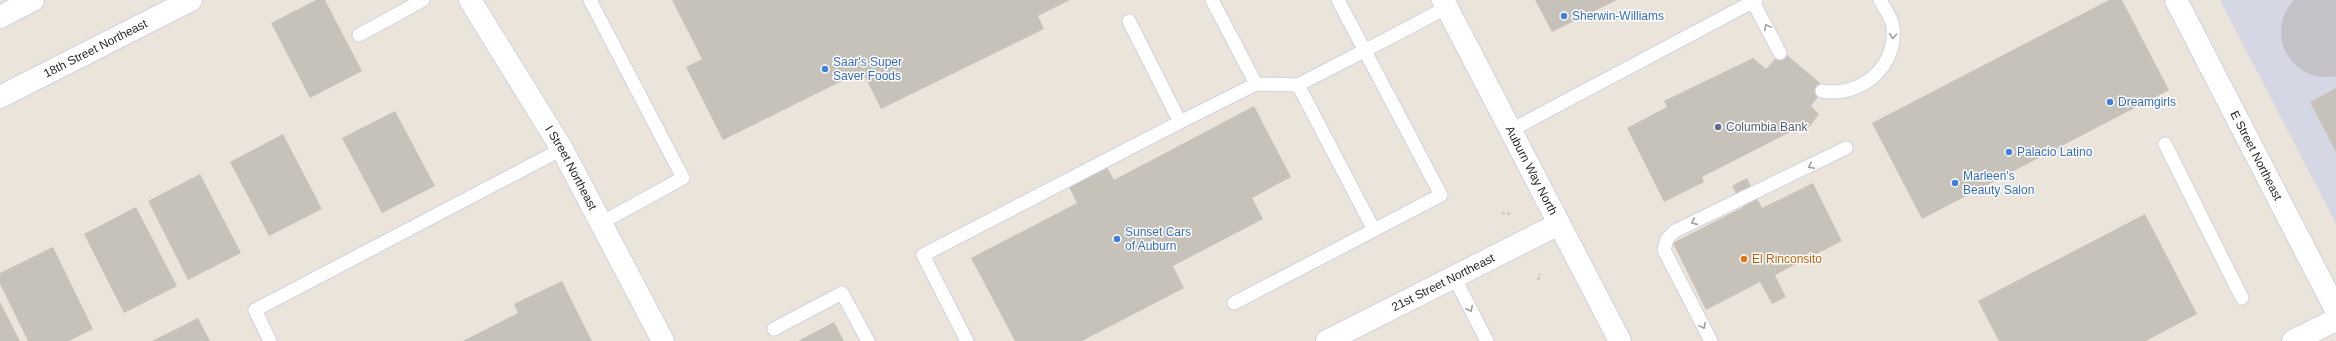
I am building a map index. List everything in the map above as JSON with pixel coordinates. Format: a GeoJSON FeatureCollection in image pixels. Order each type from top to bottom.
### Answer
{"type":"FeatureCollection","features":[{"type":"Feature","properties":{"kind":"street"},"geometry":{"type":"LineString","coordinates":[[0,16],[33,0]]}},
{"type":"Feature","properties":{"kind":"street","name":"18th Street Northeast"},"geometry":{"type":"LineString","coordinates":[[0,97],[191,0]]}},
{"type":"Feature","properties":{"kind":"street","name":"I Street Northeast"},"geometry":{"type":"LineString","coordinates":[[470,0],[562,149],[663,341]]}},
{"type":"Feature","properties":{"kind":"street","name":"E Street Northeast"},"geometry":{"type":"LineString","coordinates":[[2176,0],[2336,310]]}},
{"type":"Feature","properties":{"kind":"street","name":"Auburn Way North"},"geometry":{"type":"LineString","coordinates":[[1445,4],[1620,341]]}},
{"type":"Feature","properties":{"kind":"street","name":"21st Street Northeast"},"geometry":{"type":"LineString","coordinates":[[1327,341],[1350,336],[1454,276],[1559,224]]}},
{"type":"Feature","properties":{"kind":"street"},"geometry":{"type":"LineString","coordinates":[[2293,341],[2336,320]]}},
{"type":"Feature","properties":{"kind":"lane"},"geometry":{"type":"LineString","coordinates":[[359,36],[423,0]]}},
{"type":"Feature","properties":{"kind":"lane"},"geometry":{"type":"LineString","coordinates":[[590,0],[683,178],[602,223]]}},
{"type":"Feature","properties":{"kind":"lane"},"geometry":{"type":"LineString","coordinates":[[1212,0],[1256,84]]}},
{"type":"Feature","properties":{"kind":"lane"},"geometry":{"type":"LineString","coordinates":[[1234,304],[1441,195],[1338,0]]}},
{"type":"Feature","properties":{"kind":"lane"},"geometry":{"type":"LineString","coordinates":[[1822,92],[1833,93],[1853,90],[1870,80],[1884,66],[1892,47],[1894,26],[1880,0]]}},
{"type":"Feature","properties":{"kind":"lane"},"geometry":{"type":"LineString","coordinates":[[1511,130],[1755,1],[1780,53]]}},
{"type":"Feature","properties":{"kind":"lane"},"geometry":{"type":"LineString","coordinates":[[967,341],[923,255],[1256,84],[1298,85],[1365,50],[1445,4]]}},
{"type":"Feature","properties":{"kind":"lane"},"geometry":{"type":"LineString","coordinates":[[1129,21],[1180,122]]}},
{"type":"Feature","properties":{"kind":"lane"},"geometry":{"type":"LineString","coordinates":[[1298,85],[1374,230]]}},
{"type":"Feature","properties":{"kind":"lane"},"geometry":{"type":"LineString","coordinates":[[2165,144],[2242,298]]}},
{"type":"Feature","properties":{"kind":"lane"},"geometry":{"type":"LineString","coordinates":[[1711,341],[1664,250],[1666,239],[1675,231],[1846,148]]}},
{"type":"Feature","properties":{"kind":"lane"},"geometry":{"type":"LineString","coordinates":[[270,341],[255,310],[562,149]]}},
{"type":"Feature","properties":{"kind":"lane"},"geometry":{"type":"LineString","coordinates":[[1454,276],[1487,341]]}},
{"type":"Feature","properties":{"kind":"lane"},"geometry":{"type":"LineString","coordinates":[[774,329],[842,293],[868,341]]}},
{"type":"Feature","properties":{"kind":"path"},"geometry":{"type":"LineString","coordinates":[[1502,213],[1510,214]]}},
{"type":"Feature","properties":{"kind":"path"},"geometry":{"type":"LineString","coordinates":[[1538,280],[1540,274]]}},
{"type":"Feature","properties":{"kind":"shaded area"},"geometry":{"type":"Polygon","coordinates":[[[2220,0],[2336,0],[2336,224],[2220,0]]]}},
{"type":"Feature","properties":{"kind":"building"},"geometry":{"type":"Polygon","coordinates":[[[316,0],[325,0],[362,71],[310,98],[271,23],[316,0]]]}},
{"type":"Feature","properties":{"kind":"building","name":"Saar's Super Saver Foods"},"geometry":{"type":"Polygon","coordinates":[[[672,0],[1070,0],[1038,16],[1044,29],[881,109],[862,71],[723,140],[686,67],[702,59],[672,0]]]}},
{"type":"Feature","properties":{"kind":"building","name":"Sherwin-Williams"},"geometry":{"type":"Polygon","coordinates":[[[1535,0],[1617,0],[1552,32],[1535,0]]]}},
{"type":"Feature","properties":{"kind":"building"},"geometry":{"type":"Polygon","coordinates":[[[2109,0],[2122,0],[2169,90],[1922,219],[1872,123],[2109,0]]]}},
{"type":"Feature","properties":{"kind":"building","name":"Columbia Bank"},"geometry":{"type":"Polygon","coordinates":[[[1782,51],[1825,87],[1811,106],[1819,114],[1810,126],[1794,134],[1792,131],[1702,177],[1704,182],[1664,202],[1627,128],[1667,107],[1664,101],[1753,58],[1766,69],[1782,51]]]}},
{"type":"Feature","properties":{"kind":"building"},"geometry":{"type":"Polygon","coordinates":[[[2336,88],[2336,152],[2310,102],[2336,88]]]}},
{"type":"Feature","properties":{"kind":"building","name":"Sunset Cars of Auburn"},"geometry":{"type":"Polygon","coordinates":[[[1254,106],[1291,177],[1252,198],[1263,219],[1173,266],[1184,288],[1082,341],[1015,341],[971,258],[1077,203],[1069,187],[1107,167],[1114,180],[1254,106]]]}},
{"type":"Feature","properties":{"kind":"building"},"geometry":{"type":"Polygon","coordinates":[[[395,111],[435,186],[382,213],[342,138],[395,111]]]}},
{"type":"Feature","properties":{"kind":"building"},"geometry":{"type":"Polygon","coordinates":[[[283,134],[322,209],[269,236],[230,162],[283,134]]]}},
{"type":"Feature","properties":{"kind":"building"},"geometry":{"type":"Polygon","coordinates":[[[200,174],[241,253],[188,280],[148,201],[200,174]]]}},
{"type":"Feature","properties":{"kind":"building","name":"El Rinconsito"},"geometry":{"type":"Polygon","coordinates":[[[1747,178],[1762,208],[1813,183],[1842,241],[1775,275],[1786,297],[1772,304],[1760,282],[1706,310],[1673,243],[1743,207],[1732,186],[1747,178]]]}},
{"type":"Feature","properties":{"kind":"building"},"geometry":{"type":"Polygon","coordinates":[[[136,207],[177,286],[124,313],[84,234],[136,207]]]}},
{"type":"Feature","properties":{"kind":"building"},"geometry":{"type":"Polygon","coordinates":[[[2145,214],[2197,314],[2146,341],[1999,341],[1978,301],[2145,214]]]}},
{"type":"Feature","properties":{"kind":"building"},"geometry":{"type":"Polygon","coordinates":[[[53,247],[93,329],[69,341],[28,341],[0,284],[0,273],[53,247]]]}},
{"type":"Feature","properties":{"kind":"building"},"geometry":{"type":"Polygon","coordinates":[[[562,281],[592,341],[463,341],[518,313],[514,304],[562,281]]]}},
{"type":"Feature","properties":{"kind":"building"},"geometry":{"type":"Polygon","coordinates":[[[0,302],[20,341],[0,341],[0,302]]]}},
{"type":"Feature","properties":{"kind":"building"},"geometry":{"type":"Polygon","coordinates":[[[198,318],[210,341],[152,341],[198,318]]]}},
{"type":"Feature","properties":{"kind":"building"},"geometry":{"type":"Polygon","coordinates":[[[834,322],[844,341],[798,341],[834,322]]]}},
{"type":"Feature","properties":{"kind":"taxiway"},"geometry":{"type":"LineString","coordinates":[[2326,32],[2336,27]]}},
{"type":"Feature","properties":{"kind":"place","name":"Sherwin-Williams"},"geometry":{"type":"Point","coordinates":[1564,16]}},
{"type":"Feature","properties":{"kind":"place","name":"Saar's Super Saver Foods"},"geometry":{"type":"Point","coordinates":[825,69]}},
{"type":"Feature","properties":{"kind":"place","name":"Dreamgirls"},"geometry":{"type":"Point","coordinates":[2110,102]}},
{"type":"Feature","properties":{"kind":"place","name":"Columbia Bank"},"geometry":{"type":"Point","coordinates":[1718,127]}},
{"type":"Feature","properties":{"kind":"place","name":"Palacio Latino"},"geometry":{"type":"Point","coordinates":[2009,152]}},
{"type":"Feature","properties":{"kind":"place","name":"Marleen's Beauty Salon"},"geometry":{"type":"Point","coordinates":[1955,183]}},
{"type":"Feature","properties":{"kind":"place","name":"Sunset Cars of Auburn"},"geometry":{"type":"Point","coordinates":[1117,239]}},
{"type":"Feature","properties":{"kind":"place","name":"El Rinconsito"},"geometry":{"type":"Point","coordinates":[1744,259]}}]}
